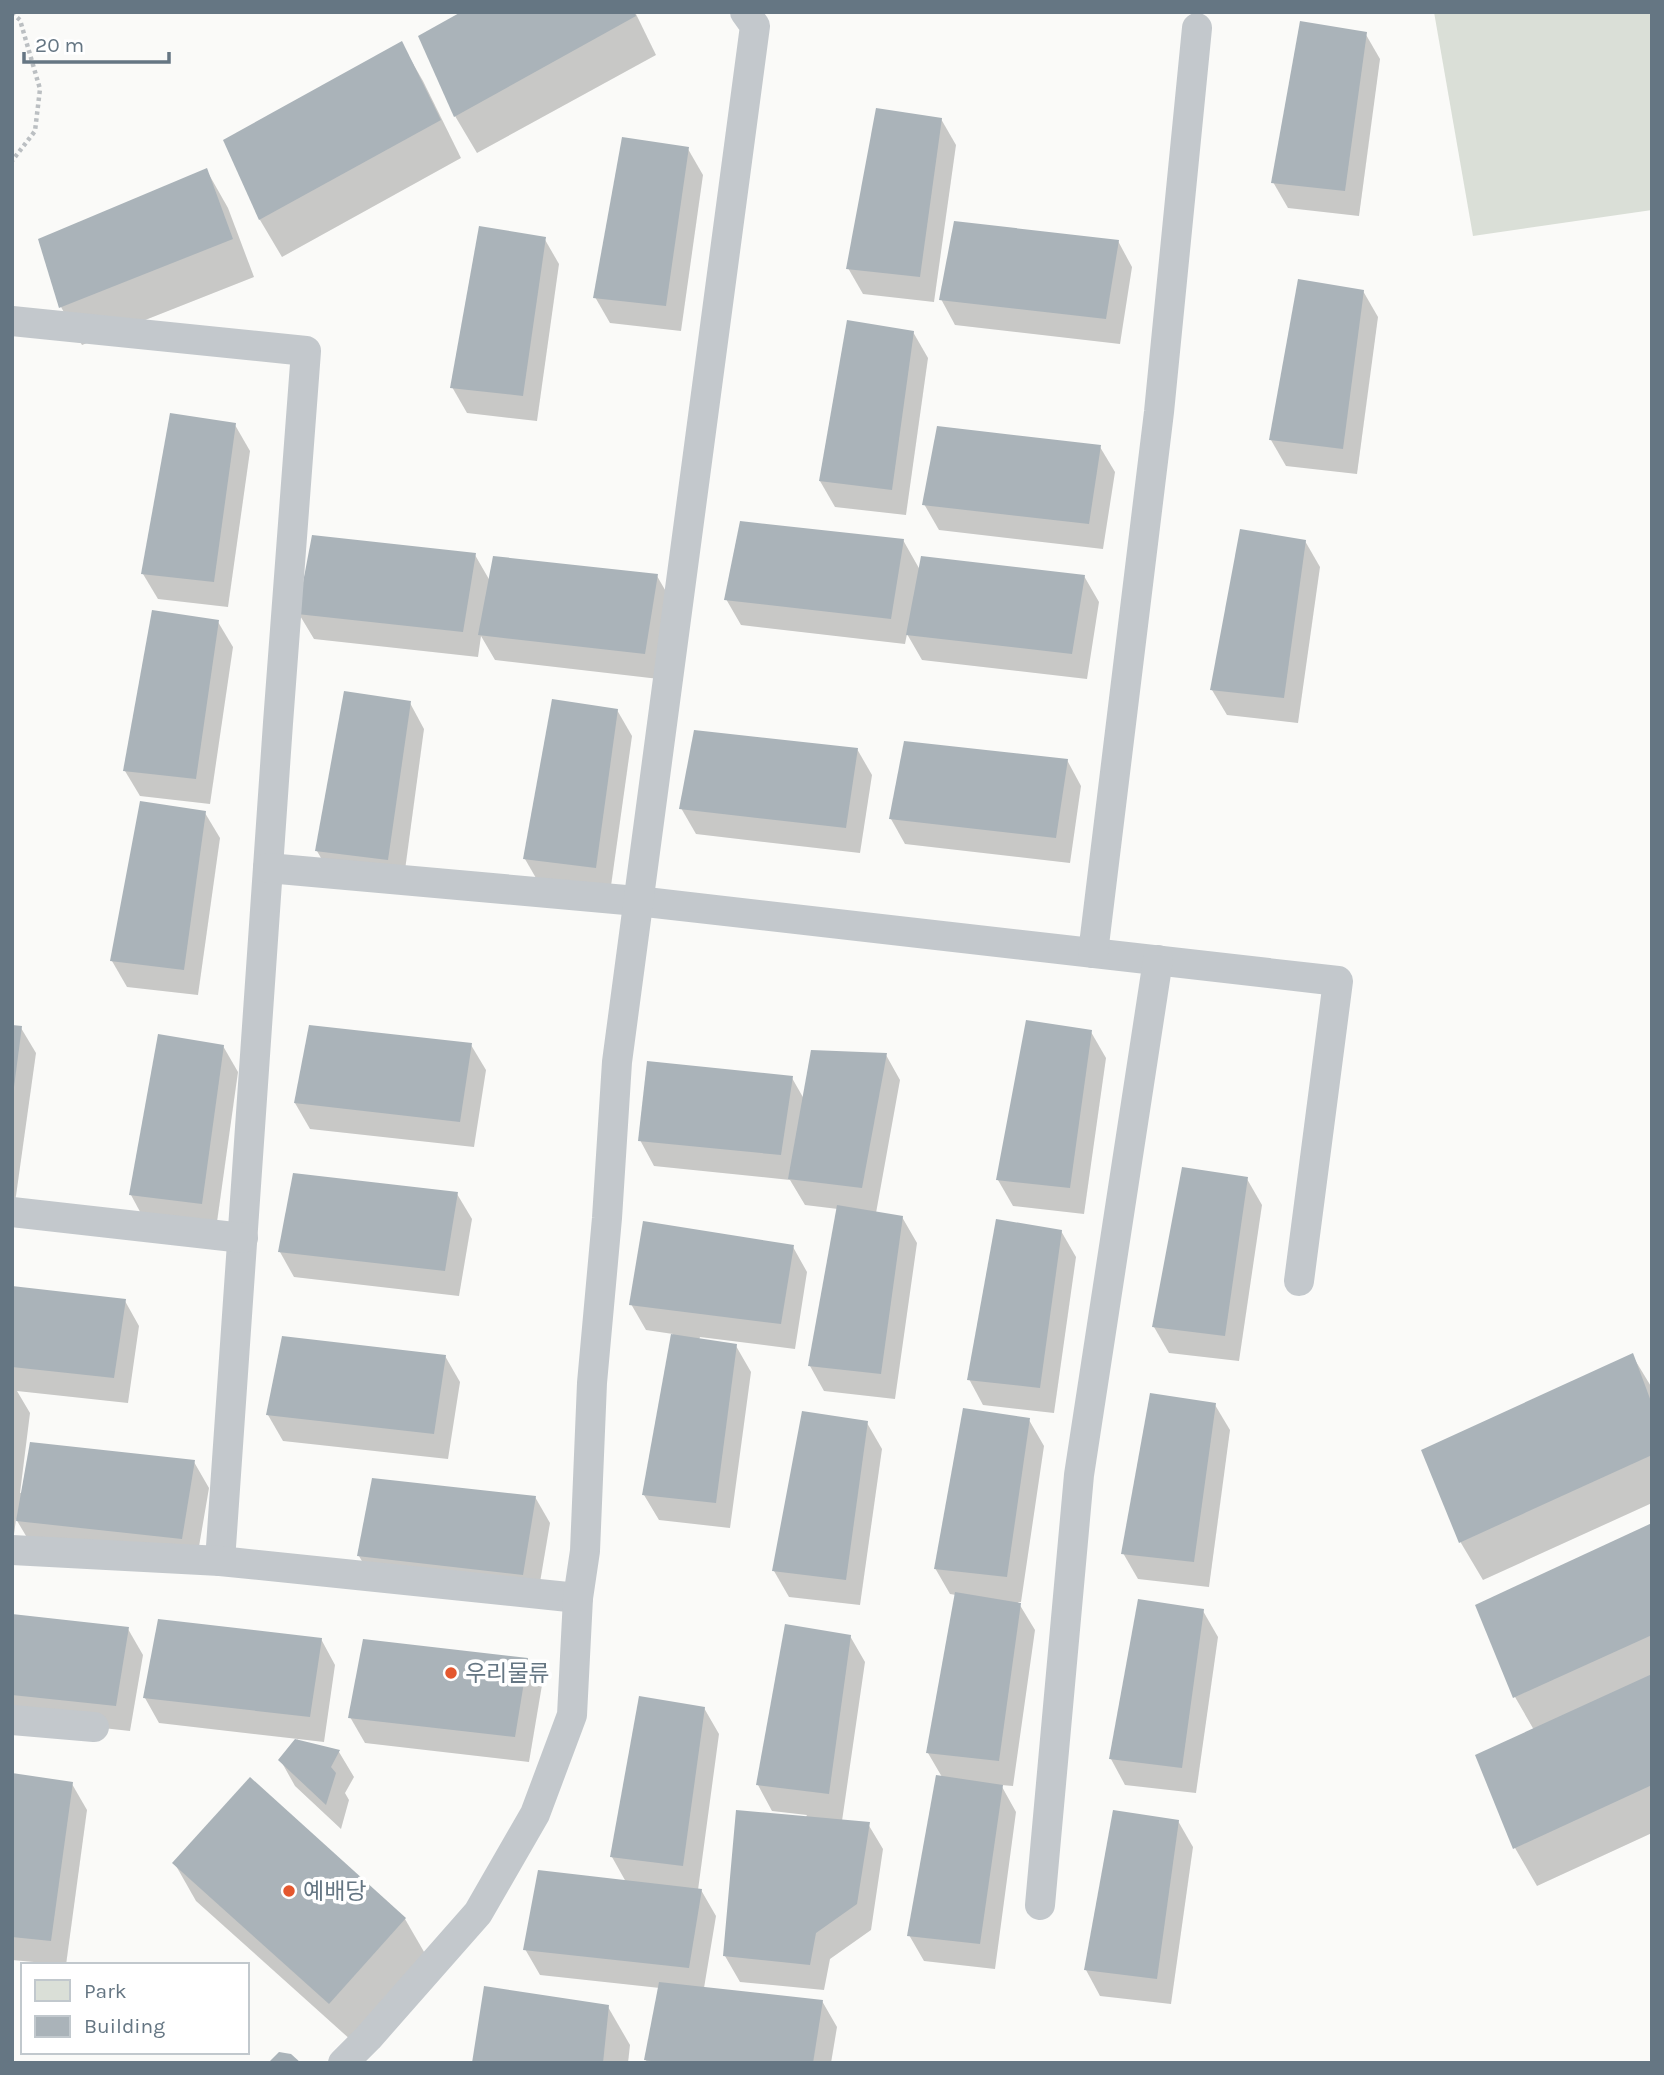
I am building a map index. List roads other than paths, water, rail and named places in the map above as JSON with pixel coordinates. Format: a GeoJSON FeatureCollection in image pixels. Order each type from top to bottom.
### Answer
{"type":"FeatureCollection","features":[{"type":"Feature","properties":{"kind":"lane"},"geometry":{"type":"LineString","coordinates":[[343,2063],[478,1913],[535,1814],[572,1715],[578,1598],[585,1550],[592,1383],[607,1219],[617,1062],[636,901],[755,26],[745,12]]}},
{"type":"Feature","properties":{"kind":"lane"},"geometry":{"type":"LineString","coordinates":[[1093,953],[1157,426],[1198,28]]}},
{"type":"Feature","properties":{"kind":"lane"},"geometry":{"type":"LineString","coordinates":[[12,321],[306,351],[220,1561]]}},
{"type":"Feature","properties":{"kind":"lane"},"geometry":{"type":"LineString","coordinates":[[268,867],[636,901],[1338,981],[1298,1281]]}},
{"type":"Feature","properties":{"kind":"lane"},"geometry":{"type":"LineString","coordinates":[[1040,1905],[1079,1475],[1158,960]]}},
{"type":"Feature","properties":{"kind":"lane"},"geometry":{"type":"LineString","coordinates":[[12,1212],[243,1238]]}},
{"type":"Feature","properties":{"kind":"lane"},"geometry":{"type":"LineString","coordinates":[[12,1550],[220,1561],[578,1598]]}},
{"type":"Feature","properties":{"kind":"lane"},"geometry":{"type":"LineString","coordinates":[[12,1720],[94,1727]]}},
{"type":"Feature","properties":{"kind":"place","name":"우리물류"},"geometry":{"type":"Point","coordinates":[451,1673]}},
{"type":"Feature","properties":{"kind":"place","name":"예배당"},"geometry":{"type":"Point","coordinates":[289,1891]}}]}
